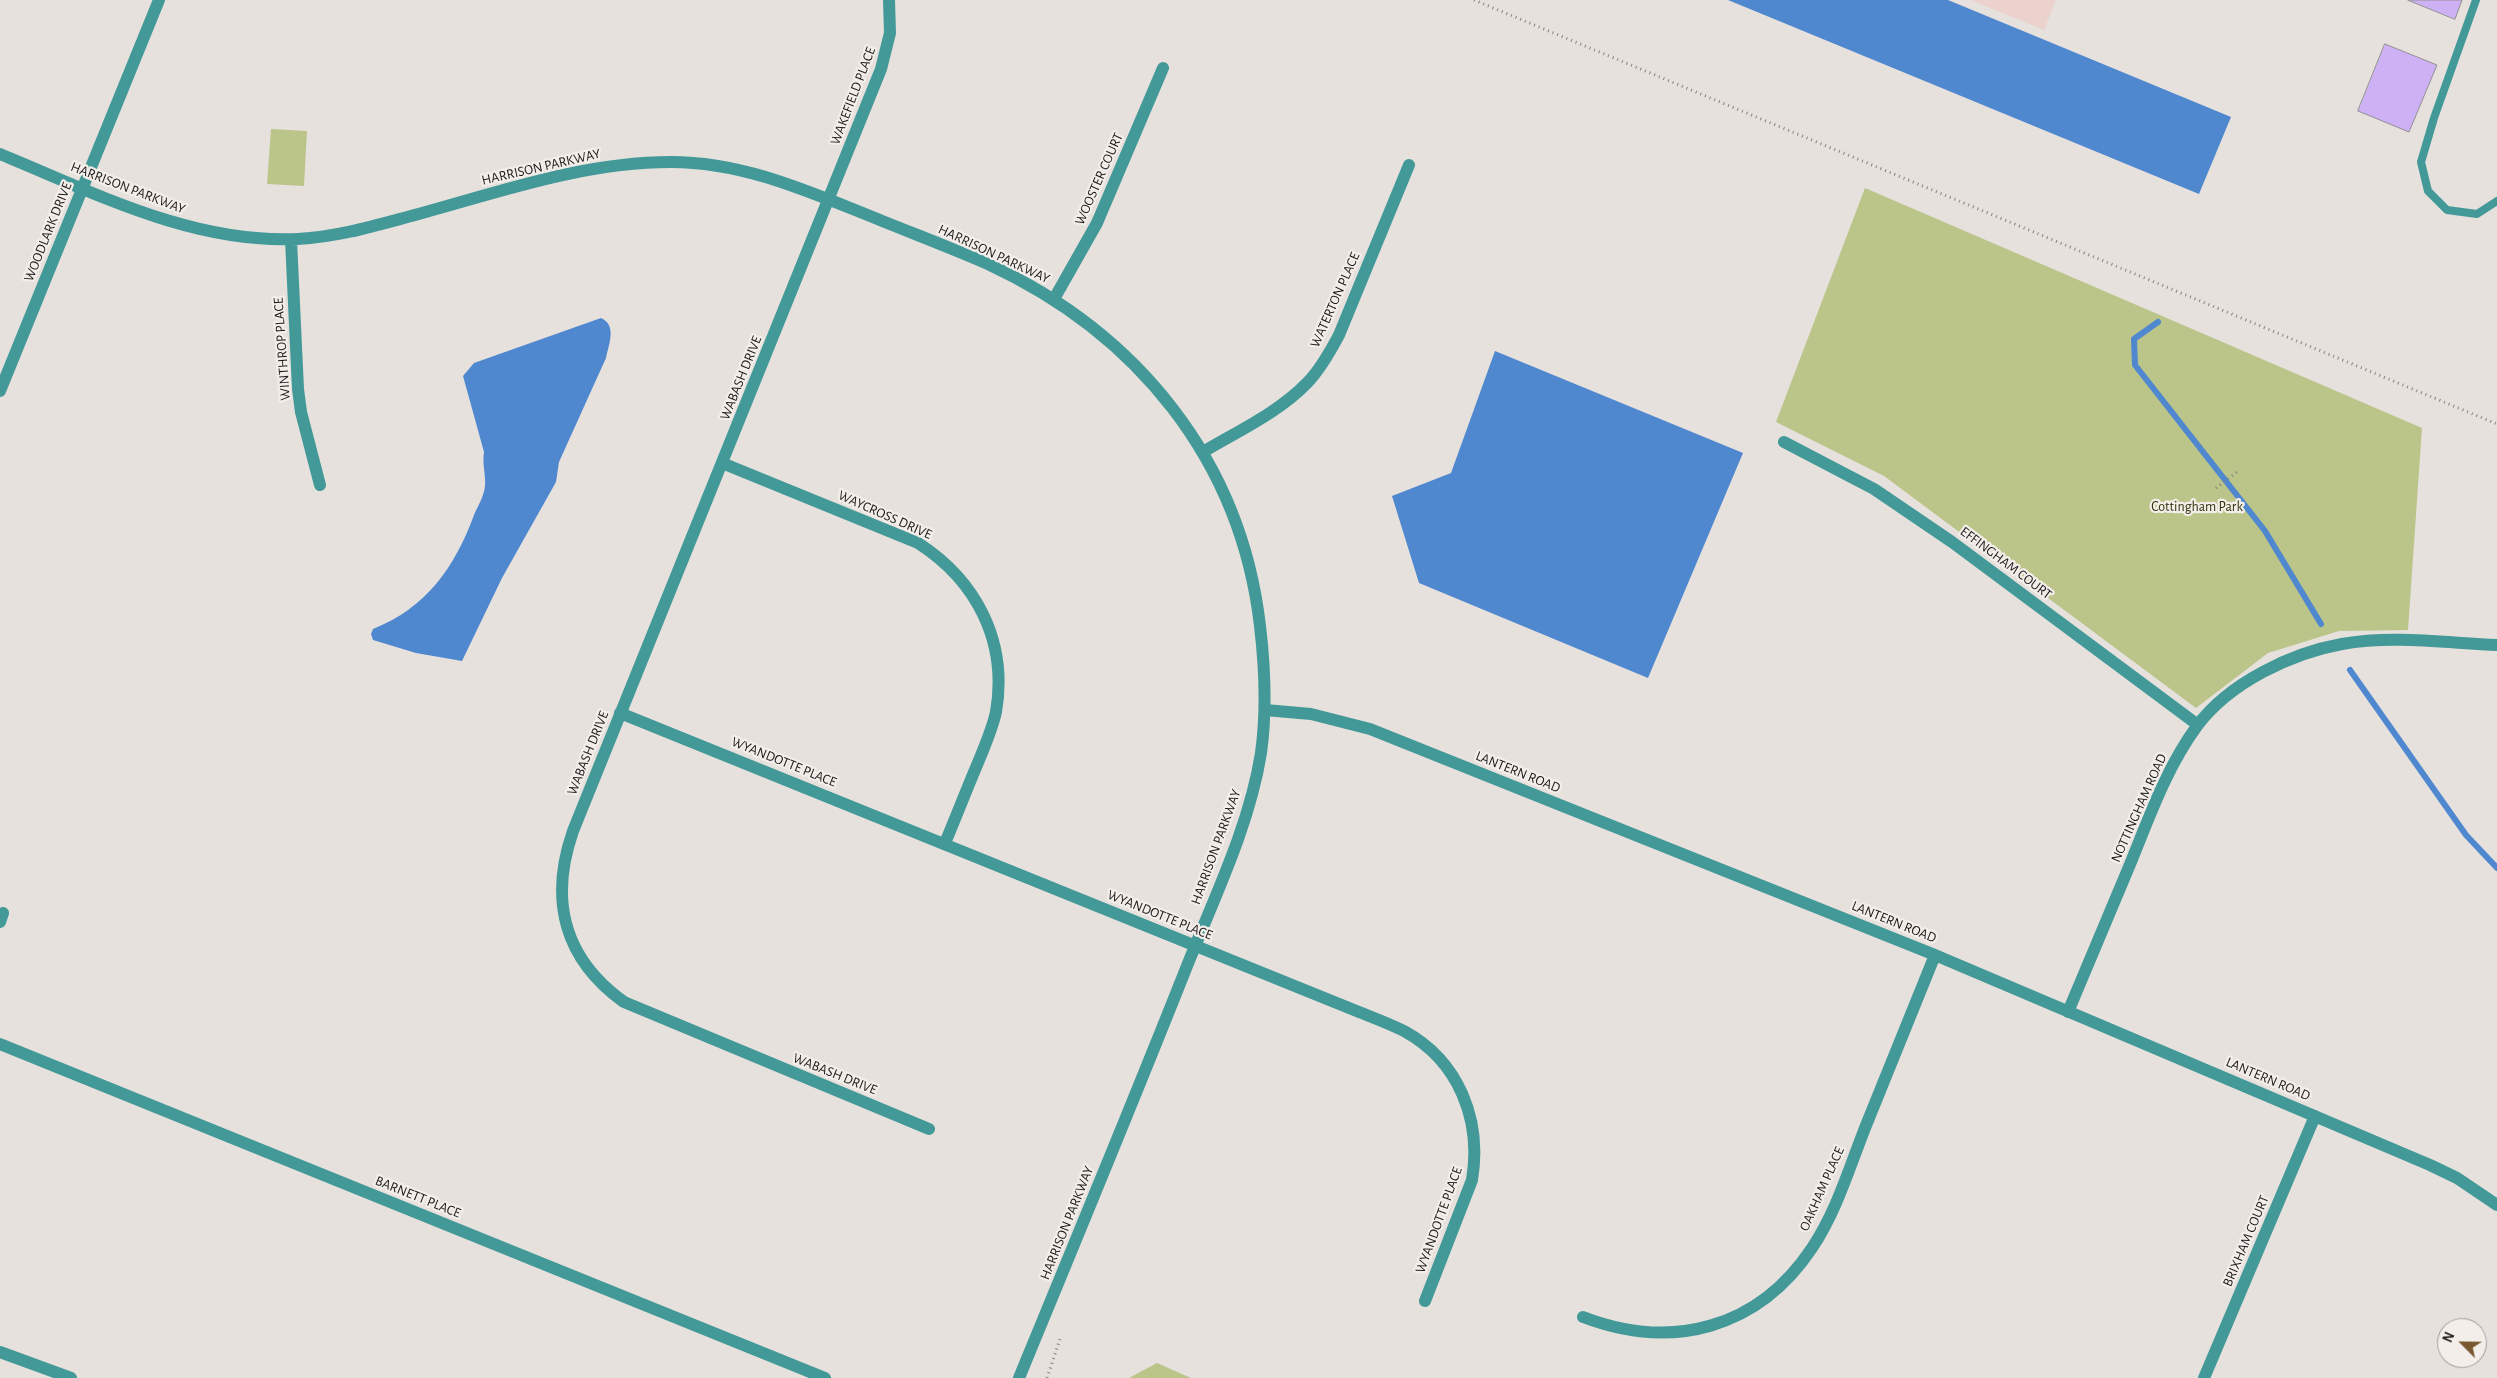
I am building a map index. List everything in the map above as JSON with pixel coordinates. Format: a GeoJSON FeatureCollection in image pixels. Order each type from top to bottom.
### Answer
{"type":"FeatureCollection","features":[{"type":"Feature","properties":{"kind":"street","name":"WOODLARK DRIVE"},"geometry":{"type":"LineString","coordinates":[[0,391],[158,0]]}},
{"type":"Feature","properties":{"kind":"street","name":"WAKEFIELD PLACE"},"geometry":{"type":"LineString","coordinates":[[829,200],[885,55],[890,32],[889,0]]}},
{"type":"Feature","properties":{"kind":"street","name":"WOOSTER COURT"},"geometry":{"type":"LineString","coordinates":[[1054,299],[1097,223],[1163,68]]}},
{"type":"Feature","properties":{"kind":"street","name":"HARRISON PARKWAY"},"geometry":{"type":"LineString","coordinates":[[0,154],[188,227],[241,236],[291,240],[351,232],[567,174],[640,163],[692,162],[743,169],[780,180],[978,260],[1054,299],[1086,321],[1124,354],[1181,418],[1203,452],[1234,517],[1248,559],[1257,602],[1264,657],[1265,710],[1260,758],[1247,813],[1195,946],[1019,1378]]}},
{"type":"Feature","properties":{"kind":"street","name":"WATERTON PLACE"},"geometry":{"type":"LineString","coordinates":[[1203,452],[1288,400],[1307,383],[1327,357],[1339,335],[1409,165]]}},
{"type":"Feature","properties":{"kind":"street","name":"WABASH DRIVE"},"geometry":{"type":"LineString","coordinates":[[829,200],[573,831],[561,874],[560,890],[565,918],[576,949],[589,969],[610,992],[635,1008],[929,1129]]}},
{"type":"Feature","properties":{"kind":"street","name":"WINTHROP PLACE"},"geometry":{"type":"LineString","coordinates":[[291,240],[298,389],[301,412],[320,485]]}},
{"type":"Feature","properties":{"kind":"street","name":"EFFINGHAM COURT"},"geometry":{"type":"LineString","coordinates":[[1784,442],[1874,489],[1952,542],[2198,725]]}},
{"type":"Feature","properties":{"kind":"street","name":"WAYCROSS DRIVE"},"geometry":{"type":"LineString","coordinates":[[722,464],[918,544],[935,554],[954,571],[973,594],[995,649],[998,688],[996,712],[991,730],[945,843]]}},
{"type":"Feature","properties":{"kind":"street","name":"NOTTINGHAM ROAD"},"geometry":{"type":"LineString","coordinates":[[2068,1012],[2166,781],[2198,725],[2226,698],[2261,673],[2289,659],[2328,647],[2357,642],[2392,640],[2497,645]]}},
{"type":"Feature","properties":{"kind":"street","name":"LANTERN ROAD"},"geometry":{"type":"LineString","coordinates":[[1265,710],[1311,714],[1370,729],[1935,955],[2430,1165],[2457,1178],[2497,1204]]}},
{"type":"Feature","properties":{"kind":"street","name":"WYANDOTTE PLACE"},"geometry":{"type":"LineString","coordinates":[[620,713],[945,843],[1404,1031],[1435,1054],[1454,1078],[1461,1090],[1472,1121],[1475,1160],[1472,1180],[1462,1210],[1425,1301]]}},
{"type":"Feature","properties":{"kind":"street","name":"OAKHAM PLACE"},"geometry":{"type":"LineString","coordinates":[[1583,1317],[1631,1332],[1655,1334],[1684,1332],[1746,1312],[1798,1269],[1826,1225],[1935,955]]}},
{"type":"Feature","properties":{"kind":"street","name":"BARNETT PLACE"},"geometry":{"type":"LineString","coordinates":[[0,1044],[825,1378]]}},
{"type":"Feature","properties":{"kind":"street","name":"BRIXHAM COURT"},"geometry":{"type":"LineString","coordinates":[[2204,1378],[2315,1116]]}},
{"type":"Feature","properties":{"kind":"street"},"geometry":{"type":"LineString","coordinates":[[0,1352],[71,1378]]}},
{"type":"Feature","properties":{"kind":"lane"},"geometry":{"type":"LineString","coordinates":[[2476,0],[2434,118],[2421,162],[2428,191],[2447,210],[2477,214],[2497,201]]}},
{"type":"Feature","properties":{"kind":"path"},"geometry":{"type":"LineString","coordinates":[[1474,0],[2497,424]]}},
{"type":"Feature","properties":{"kind":"path"},"geometry":{"type":"LineString","coordinates":[[2216,488],[2237,472]]}},
{"type":"Feature","properties":{"kind":"path"},"geometry":{"type":"LineString","coordinates":[[1047,1378],[1061,1336]]}},
{"type":"Feature","properties":{"kind":"shaded area"},"geometry":{"type":"Polygon","coordinates":[[[1971,0],[2056,0],[2044,30],[1971,0]]]}},
{"type":"Feature","properties":{"kind":"green space"},"geometry":{"type":"Polygon","coordinates":[[[271,129],[307,131],[304,186],[267,184],[271,129]]]}},
{"type":"Feature","properties":{"kind":"green space","name":"Cottingham Park"},"geometry":{"type":"Polygon","coordinates":[[[1865,188],[2422,428],[2408,630],[2339,631],[2268,653],[2196,708],[1884,476],[1776,422],[1865,188]]]}},
{"type":"Feature","properties":{"kind":"green space"},"geometry":{"type":"Polygon","coordinates":[[[1157,1363],[1191,1378],[1129,1378],[1157,1363]]]}},
{"type":"Feature","properties":{"kind":"water"},"geometry":{"type":"Polygon","coordinates":[[[1728,0],[1948,0],[2231,117],[2199,194],[1728,0]]]}},
{"type":"Feature","properties":{"kind":"water"},"geometry":{"type":"Polygon","coordinates":[[[601,318],[609,325],[611,335],[606,358],[559,462],[556,482],[502,578],[462,661],[416,653],[373,640],[371,634],[373,629],[408,610],[436,584],[448,568],[458,552],[483,493],[485,486],[484,452],[463,376],[474,363],[601,318]]]}},
{"type":"Feature","properties":{"kind":"water"},"geometry":{"type":"Polygon","coordinates":[[[1495,351],[1743,453],[1648,678],[1419,583],[1392,496],[1451,473],[1495,351]]]}},
{"type":"Feature","properties":{"kind":"building"},"geometry":{"type":"Polygon","coordinates":[[[2408,0],[2462,0],[2455,19],[2408,0]]]}},
{"type":"Feature","properties":{"kind":"building"},"geometry":{"type":"Polygon","coordinates":[[[2385,44],[2437,65],[2409,132],[2358,111],[2385,44]]]}},
{"type":"Feature","properties":{"kind":"waterway"},"geometry":{"type":"LineString","coordinates":[[2158,322],[2134,339],[2135,365],[2265,531],[2321,624]]}},
{"type":"Feature","properties":{"kind":"waterway"},"geometry":{"type":"LineString","coordinates":[[2350,670],[2466,835],[2497,868]]}}]}
